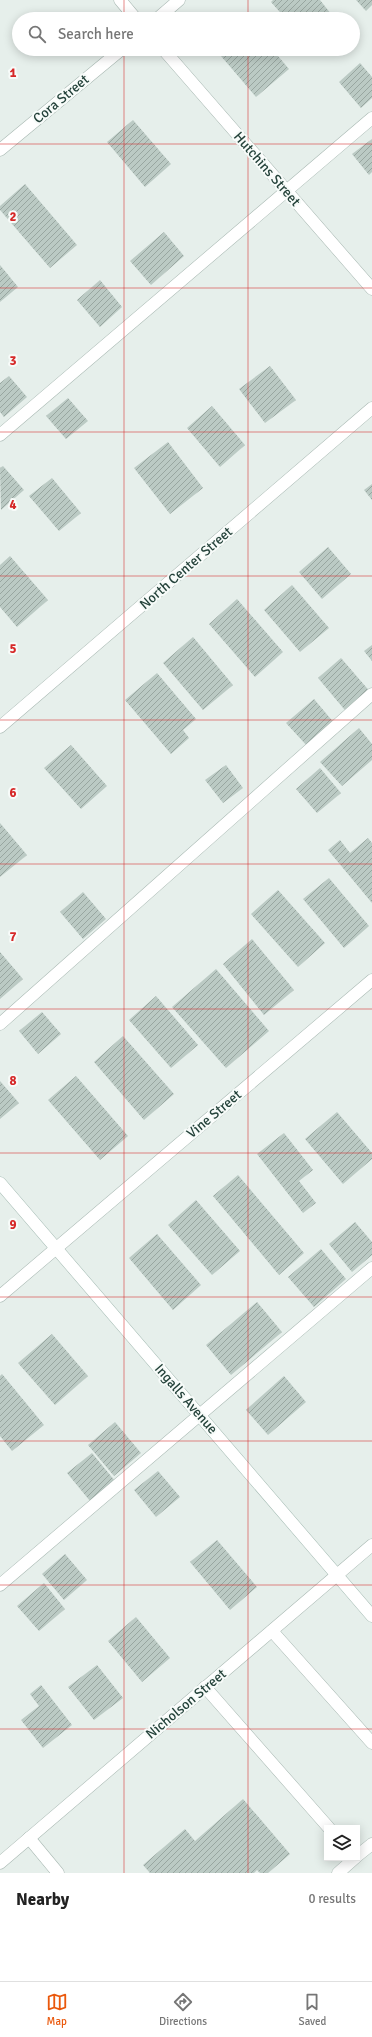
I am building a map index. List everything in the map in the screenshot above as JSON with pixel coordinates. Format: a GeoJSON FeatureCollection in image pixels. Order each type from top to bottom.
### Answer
{"type":"FeatureCollection","features":[{"type":"Feature","properties":{"kind":"street"},"geometry":{"type":"LineString","coordinates":[[120,0],[130,12]]}},
{"type":"Feature","properties":{"kind":"street"},"geometry":{"type":"LineString","coordinates":[[165,12],[179,0]]}},
{"type":"Feature","properties":{"kind":"street","name":"Cora Street"},"geometry":{"type":"LineString","coordinates":[[0,150],[114,56]]}},
{"type":"Feature","properties":{"kind":"street","name":"Hutchins Street"},"geometry":{"type":"LineString","coordinates":[[168,56],[372,289]]}},
{"type":"Feature","properties":{"kind":"street"},"geometry":{"type":"LineString","coordinates":[[0,434],[372,118]]}},
{"type":"Feature","properties":{"kind":"street","name":"North Center Street"},"geometry":{"type":"LineString","coordinates":[[0,727],[372,408]]}},
{"type":"Feature","properties":{"kind":"street"},"geometry":{"type":"LineString","coordinates":[[0,1024],[372,694]]}},
{"type":"Feature","properties":{"kind":"street","name":"Vine Street"},"geometry":{"type":"LineString","coordinates":[[0,1296],[372,980]]}},
{"type":"Feature","properties":{"kind":"street","name":"Ingalls Avenue"},"geometry":{"type":"LineString","coordinates":[[0,1183],[372,1616]]}},
{"type":"Feature","properties":{"kind":"street"},"geometry":{"type":"LineString","coordinates":[[0,1585],[372,1268]]}},
{"type":"Feature","properties":{"kind":"street","name":"Nicholson Street"},"geometry":{"type":"LineString","coordinates":[[0,1863],[372,1546]]}},
{"type":"Feature","properties":{"kind":"street"},"geometry":{"type":"LineString","coordinates":[[272,1631],[372,1743]]}},
{"type":"Feature","properties":{"kind":"street"},"geometry":{"type":"LineString","coordinates":[[205,1688],[326,1825]]}},
{"type":"Feature","properties":{"kind":"street"},"geometry":{"type":"LineString","coordinates":[[29,1838],[58,1873]]}},
{"type":"Feature","properties":{"kind":"street"},"geometry":{"type":"LineString","coordinates":[[360,1854],[372,1844]]}},
{"type":"Feature","properties":{"kind":"street"},"geometry":{"type":"LineString","coordinates":[[338,1873],[352,1861]]}},
{"type":"Feature","properties":{"kind":"building"},"geometry":{"type":"Polygon","coordinates":[[[273,0],[320,0],[329,12],[280,12],[271,2],[273,0]]]}},
{"type":"Feature","properties":{"kind":"building"},"geometry":{"type":"Polygon","coordinates":[[[356,0],[372,0],[372,5],[366,11],[356,0]]]}},
{"type":"Feature","properties":{"kind":"building"},"geometry":{"type":"Polygon","coordinates":[[[221,56],[278,56],[289,69],[256,97],[221,56]]]}},
{"type":"Feature","properties":{"kind":"building"},"geometry":{"type":"Polygon","coordinates":[[[360,63],[372,77],[372,98],[361,108],[339,82],[360,63]]]}},
{"type":"Feature","properties":{"kind":"building"},"geometry":{"type":"Polygon","coordinates":[[[133,120],[171,164],[145,187],[107,142],[133,120]]]}},
{"type":"Feature","properties":{"kind":"building"},"geometry":{"type":"Polygon","coordinates":[[[372,139],[372,172],[369,175],[352,154],[372,139]]]}},
{"type":"Feature","properties":{"kind":"building"},"geometry":{"type":"Polygon","coordinates":[[[25,184],[77,245],[50,268],[0,210],[0,206],[25,184]]]}},
{"type":"Feature","properties":{"kind":"building"},"geometry":{"type":"Polygon","coordinates":[[[164,232],[184,256],[151,285],[130,261],[164,232]]]}},
{"type":"Feature","properties":{"kind":"building"},"geometry":{"type":"Polygon","coordinates":[[[0,265],[18,287],[0,302],[0,265]]]}},
{"type":"Feature","properties":{"kind":"building"},"geometry":{"type":"Polygon","coordinates":[[[100,280],[122,307],[100,327],[77,300],[100,280]]]}},
{"type":"Feature","properties":{"kind":"building"},"geometry":{"type":"Polygon","coordinates":[[[270,366],[296,400],[265,423],[239,389],[270,366]]]}},
{"type":"Feature","properties":{"kind":"building"},"geometry":{"type":"Polygon","coordinates":[[[9,376],[27,397],[4,417],[0,412],[0,383],[9,376]]]}},
{"type":"Feature","properties":{"kind":"building"},"geometry":{"type":"Polygon","coordinates":[[[68,398],[88,421],[66,439],[46,416],[68,398]]]}},
{"type":"Feature","properties":{"kind":"building"},"geometry":{"type":"Polygon","coordinates":[[[212,406],[245,445],[220,467],[187,428],[212,406]]]}},
{"type":"Feature","properties":{"kind":"building"},"geometry":{"type":"Polygon","coordinates":[[[168,442],[203,488],[170,514],[134,468],[168,442]]]}},
{"type":"Feature","properties":{"kind":"building"},"geometry":{"type":"Polygon","coordinates":[[[3,466],[24,490],[1,510],[0,468],[3,466]]]}},
{"type":"Feature","properties":{"kind":"building"},"geometry":{"type":"Polygon","coordinates":[[[52,478],[81,513],[59,531],[29,496],[52,478]]]}},
{"type":"Feature","properties":{"kind":"building"},"geometry":{"type":"Polygon","coordinates":[[[372,484],[372,500],[364,490],[372,484]]]}},
{"type":"Feature","properties":{"kind":"building"},"geometry":{"type":"Polygon","coordinates":[[[328,547],[351,574],[322,599],[299,572],[328,547]]]}},
{"type":"Feature","properties":{"kind":"building"},"geometry":{"type":"Polygon","coordinates":[[[10,556],[48,600],[17,627],[0,607],[0,565],[10,556]]]}},
{"type":"Feature","properties":{"kind":"building"},"geometry":{"type":"Polygon","coordinates":[[[292,585],[329,628],[300,652],[264,610],[292,585]]]}},
{"type":"Feature","properties":{"kind":"building"},"geometry":{"type":"Polygon","coordinates":[[[237,599],[283,652],[255,677],[209,624],[237,599]]]}},
{"type":"Feature","properties":{"kind":"building"},"geometry":{"type":"Polygon","coordinates":[[[193,637],[233,685],[203,710],[163,663],[193,637]]]}},
{"type":"Feature","properties":{"kind":"building"},"geometry":{"type":"Polygon","coordinates":[[[372,645],[372,661],[364,651],[372,645]]]}},
{"type":"Feature","properties":{"kind":"building"},"geometry":{"type":"Polygon","coordinates":[[[341,658],[372,694],[349,715],[318,678],[341,658]]]}},
{"type":"Feature","properties":{"kind":"building"},"geometry":{"type":"Polygon","coordinates":[[[157,673],[196,719],[183,730],[189,738],[171,754],[125,700],[157,673]]]}},
{"type":"Feature","properties":{"kind":"building"},"geometry":{"type":"Polygon","coordinates":[[[314,699],[335,724],[308,747],[286,723],[314,699]]]}},
{"type":"Feature","properties":{"kind":"building"},"geometry":{"type":"Polygon","coordinates":[[[359,728],[372,744],[372,760],[342,786],[320,762],[359,728]]]}},
{"type":"Feature","properties":{"kind":"building"},"geometry":{"type":"Polygon","coordinates":[[[71,745],[107,786],[81,809],[44,768],[71,745]]]}},
{"type":"Feature","properties":{"kind":"building"},"geometry":{"type":"Polygon","coordinates":[[[226,765],[243,788],[223,803],[205,780],[226,765]]]}},
{"type":"Feature","properties":{"kind":"building"},"geometry":{"type":"Polygon","coordinates":[[[320,768],[341,793],[317,813],[296,789],[320,768]]]}},
{"type":"Feature","properties":{"kind":"building"},"geometry":{"type":"Polygon","coordinates":[[[0,823],[27,855],[0,877],[0,823]]]}},
{"type":"Feature","properties":{"kind":"building"},"geometry":{"type":"Polygon","coordinates":[[[368,838],[372,843],[372,903],[328,850],[340,840],[350,853],[368,838]]]}},
{"type":"Feature","properties":{"kind":"building"},"geometry":{"type":"Polygon","coordinates":[[[329,878],[369,926],[344,948],[303,899],[329,878]]]}},
{"type":"Feature","properties":{"kind":"building"},"geometry":{"type":"Polygon","coordinates":[[[278,890],[325,943],[298,967],[251,914],[278,890]]]}},
{"type":"Feature","properties":{"kind":"building"},"geometry":{"type":"Polygon","coordinates":[[[83,892],[106,919],[83,939],[60,912],[83,892]]]}},
{"type":"Feature","properties":{"kind":"building"},"geometry":{"type":"Polygon","coordinates":[[[252,939],[294,990],[264,1015],[223,964],[252,939]]]}},
{"type":"Feature","properties":{"kind":"building"},"geometry":{"type":"Polygon","coordinates":[[[0,952],[23,979],[0,999],[0,952]]]}},
{"type":"Feature","properties":{"kind":"building"},"geometry":{"type":"Polygon","coordinates":[[[216,969],[269,1031],[226,1068],[172,1007],[216,969]]]}},
{"type":"Feature","properties":{"kind":"building"},"geometry":{"type":"Polygon","coordinates":[[[156,996],[198,1045],[171,1068],[129,1020],[156,996]]]}},
{"type":"Feature","properties":{"kind":"building"},"geometry":{"type":"Polygon","coordinates":[[[42,1012],[61,1034],[38,1054],[19,1031],[42,1012]]]}},
{"type":"Feature","properties":{"kind":"building"},"geometry":{"type":"Polygon","coordinates":[[[123,1036],[174,1094],[144,1120],[94,1062],[123,1036]]]}},
{"type":"Feature","properties":{"kind":"building"},"geometry":{"type":"Polygon","coordinates":[[[76,1076],[128,1136],[100,1160],[48,1100],[76,1076]]]}},
{"type":"Feature","properties":{"kind":"building"},"geometry":{"type":"Polygon","coordinates":[[[0,1081],[19,1103],[0,1119],[0,1081]]]}},
{"type":"Feature","properties":{"kind":"building"},"geometry":{"type":"Polygon","coordinates":[[[337,1112],[372,1153],[372,1159],[343,1184],[305,1139],[337,1112]]]}},
{"type":"Feature","properties":{"kind":"building"},"geometry":{"type":"Polygon","coordinates":[[[284,1133],[313,1170],[299,1181],[316,1203],[303,1213],[257,1154],[284,1133]]]}},
{"type":"Feature","properties":{"kind":"building"},"geometry":{"type":"Polygon","coordinates":[[[238,1175],[304,1253],[279,1275],[213,1196],[238,1175]]]}},
{"type":"Feature","properties":{"kind":"building"},"geometry":{"type":"Polygon","coordinates":[[[196,1200],[240,1251],[212,1275],[168,1225],[196,1200]]]}},
{"type":"Feature","properties":{"kind":"building"},"geometry":{"type":"Polygon","coordinates":[[[355,1222],[372,1242],[372,1255],[352,1272],[329,1244],[355,1222]]]}},
{"type":"Feature","properties":{"kind":"building"},"geometry":{"type":"Polygon","coordinates":[[[157,1234],[201,1285],[173,1310],[129,1258],[157,1234]]]}},
{"type":"Feature","properties":{"kind":"building"},"geometry":{"type":"Polygon","coordinates":[[[321,1249],[346,1279],[314,1307],[288,1277],[321,1249]]]}},
{"type":"Feature","properties":{"kind":"building"},"geometry":{"type":"Polygon","coordinates":[[[257,1302],[282,1332],[231,1375],[206,1345],[257,1302]]]}},
{"type":"Feature","properties":{"kind":"building"},"geometry":{"type":"Polygon","coordinates":[[[52,1334],[88,1376],[55,1405],[18,1363],[52,1334]]]}},
{"type":"Feature","properties":{"kind":"building"},"geometry":{"type":"Polygon","coordinates":[[[2,1374],[44,1425],[12,1451],[0,1436],[0,1376],[2,1374]]]}},
{"type":"Feature","properties":{"kind":"building"},"geometry":{"type":"Polygon","coordinates":[[[284,1376],[306,1402],[268,1435],[246,1410],[284,1376]]]}},
{"type":"Feature","properties":{"kind":"building"},"geometry":{"type":"Polygon","coordinates":[[[115,1422],[141,1453],[114,1476],[88,1445],[115,1422]]]}},
{"type":"Feature","properties":{"kind":"building"},"geometry":{"type":"Polygon","coordinates":[[[92,1453],[115,1481],[90,1501],[67,1473],[92,1453]]]}},
{"type":"Feature","properties":{"kind":"building"},"geometry":{"type":"Polygon","coordinates":[[[158,1471],[180,1497],[156,1517],[134,1490],[158,1471]]]}},
{"type":"Feature","properties":{"kind":"building"},"geometry":{"type":"Polygon","coordinates":[[[217,1540],[257,1587],[230,1610],[190,1562],[217,1540]]]}},
{"type":"Feature","properties":{"kind":"building"},"geometry":{"type":"Polygon","coordinates":[[[65,1554],[87,1580],[64,1600],[42,1574],[65,1554]]]}},
{"type":"Feature","properties":{"kind":"building"},"geometry":{"type":"Polygon","coordinates":[[[44,1583],[65,1609],[39,1631],[17,1606],[44,1583]]]}},
{"type":"Feature","properties":{"kind":"building"},"geometry":{"type":"Polygon","coordinates":[[[136,1617],[170,1658],[142,1682],[108,1641],[136,1617]]]}},
{"type":"Feature","properties":{"kind":"building"},"geometry":{"type":"Polygon","coordinates":[[[97,1665],[123,1698],[94,1720],[68,1687],[97,1665]]]}},
{"type":"Feature","properties":{"kind":"building"},"geometry":{"type":"Polygon","coordinates":[[[41,1685],[72,1725],[43,1748],[21,1720],[39,1706],[30,1694],[41,1685]]]}},
{"type":"Feature","properties":{"kind":"building"},"geometry":{"type":"Polygon","coordinates":[[[243,1799],[290,1854],[268,1873],[260,1873],[257,1870],[254,1873],[150,1873],[143,1865],[185,1829],[195,1841],[243,1799]]]}}]}
